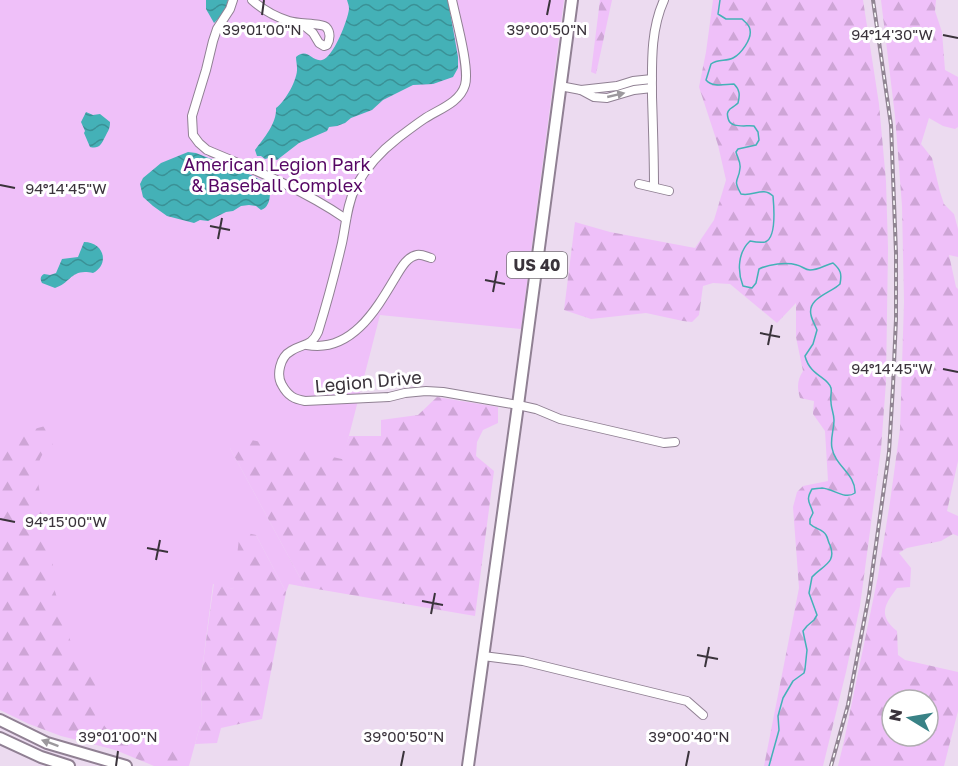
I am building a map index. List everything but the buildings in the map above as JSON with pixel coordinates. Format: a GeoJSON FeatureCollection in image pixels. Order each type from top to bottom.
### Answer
{"type":"FeatureCollection","features":[{"type":"Feature","properties":{"kind":"main road","name":"US 40"},"geometry":{"type":"LineString","coordinates":[[468,766],[572,0]]}},
{"type":"Feature","properties":{"kind":"main road"},"geometry":{"type":"LineString","coordinates":[[0,720],[48,742],[126,766]]}},
{"type":"Feature","properties":{"kind":"main road"},"geometry":{"type":"LineString","coordinates":[[0,738],[41,757],[69,766]]}},
{"type":"Feature","properties":{"kind":"street"},"geometry":{"type":"LineString","coordinates":[[233,0],[213,41],[192,116],[193,135],[207,150],[323,203],[346,219]]}},
{"type":"Feature","properties":{"kind":"street"},"geometry":{"type":"LineString","coordinates":[[252,0],[279,17],[303,24]]}},
{"type":"Feature","properties":{"kind":"street"},"geometry":{"type":"LineString","coordinates":[[307,345],[315,338],[322,319],[349,206],[355,188],[364,173],[396,139],[454,100],[465,85],[466,71],[452,0]]}},
{"type":"Feature","properties":{"kind":"street"},"geometry":{"type":"LineString","coordinates":[[654,187],[651,57],[660,8],[664,0]]}},
{"type":"Feature","properties":{"kind":"street"},"geometry":{"type":"LineString","coordinates":[[560,86],[581,90],[652,79]]}},
{"type":"Feature","properties":{"kind":"street"},"geometry":{"type":"LineString","coordinates":[[581,90],[594,97],[607,98],[634,90],[652,88]]}},
{"type":"Feature","properties":{"kind":"street"},"geometry":{"type":"LineString","coordinates":[[639,184],[669,191]]}},
{"type":"Feature","properties":{"kind":"street"},"geometry":{"type":"LineString","coordinates":[[307,345],[326,345],[348,337],[369,318],[404,264],[417,255],[431,258]]}},
{"type":"Feature","properties":{"kind":"street","name":"Legion Drive"},"geometry":{"type":"LineString","coordinates":[[307,345],[290,351],[283,360],[280,371],[280,382],[295,400],[389,397],[426,391],[518,405]]}},
{"type":"Feature","properties":{"kind":"street"},"geometry":{"type":"LineString","coordinates":[[518,405],[560,419],[606,430],[664,443],[675,442]]}},
{"type":"Feature","properties":{"kind":"street"},"geometry":{"type":"LineString","coordinates":[[483,656],[523,661],[687,701],[703,715]]}},
{"type":"Feature","properties":{"kind":"green space","name":"American Legion Park & Baseball Complex"},"geometry":{"type":"Polygon","coordinates":[[[0,0],[564,0],[521,329],[380,315],[343,459],[230,448],[305,587],[289,584],[286,592],[256,535],[233,589],[213,584],[202,670],[201,722],[189,766],[175,766],[93,744],[0,480],[0,0]]]}},
{"type":"Feature","properties":{"kind":"green space"},"geometry":{"type":"Polygon","coordinates":[[[600,0],[612,0],[596,74],[591,72],[600,0]]]}},
{"type":"Feature","properties":{"kind":"green space"},"geometry":{"type":"Polygon","coordinates":[[[713,0],[863,0],[879,104],[886,181],[888,248],[886,382],[881,449],[860,606],[823,766],[764,766],[799,588],[793,507],[797,492],[803,486],[828,481],[825,431],[813,414],[814,401],[800,398],[798,391],[803,371],[796,337],[796,303],[777,323],[730,284],[713,283],[703,286],[699,315],[692,322],[646,313],[591,319],[564,310],[575,222],[610,232],[695,248],[714,220],[726,180],[718,145],[699,87],[713,0]]]}},
{"type":"Feature","properties":{"kind":"green space"},"geometry":{"type":"Polygon","coordinates":[[[881,0],[936,0],[935,11],[942,32],[945,70],[958,77],[958,127],[955,129],[943,126],[929,118],[921,144],[932,158],[944,204],[954,214],[958,229],[958,257],[949,255],[958,289],[958,461],[947,511],[958,516],[958,536],[953,534],[941,541],[907,548],[899,553],[911,568],[910,587],[897,588],[886,605],[885,615],[897,631],[898,655],[905,660],[958,672],[958,711],[944,766],[838,766],[878,576],[900,429],[904,302],[902,206],[895,116],[881,0]]]}},
{"type":"Feature","properties":{"kind":"green space"},"geometry":{"type":"Polygon","coordinates":[[[437,397],[498,407],[498,423],[483,430],[477,442],[476,456],[494,471],[475,616],[305,587],[230,448],[237,437],[342,459],[349,436],[381,436],[381,420],[418,415],[437,397]]]}},
{"type":"Feature","properties":{"kind":"green space"},"geometry":{"type":"Polygon","coordinates":[[[49,425],[53,444],[40,458],[37,477],[53,565],[49,572],[70,640],[79,657],[100,683],[90,694],[88,703],[114,739],[170,750],[177,748],[182,766],[154,766],[113,749],[61,736],[0,710],[0,438],[49,425]]]}},
{"type":"Feature","properties":{"kind":"green space"},"geometry":{"type":"Polygon","coordinates":[[[247,533],[256,535],[286,592],[262,719],[221,728],[217,743],[195,744],[201,722],[202,670],[214,583],[233,589],[239,539],[247,533]]]}},
{"type":"Feature","properties":{"kind":"water"},"geometry":{"type":"Polygon","coordinates":[[[206,0],[228,0],[225,10],[214,23],[206,9],[206,0]]]}},
{"type":"Feature","properties":{"kind":"water"},"geometry":{"type":"Polygon","coordinates":[[[347,0],[448,0],[458,57],[458,68],[453,77],[433,84],[413,85],[383,100],[372,110],[351,118],[345,123],[329,127],[327,131],[299,143],[277,160],[257,156],[255,150],[272,125],[276,108],[293,84],[297,73],[296,57],[300,54],[307,54],[322,60],[331,53],[346,21],[349,9],[347,0]]]}},
{"type":"Feature","properties":{"kind":"water"},"geometry":{"type":"Polygon","coordinates":[[[86,112],[93,115],[100,114],[110,122],[108,131],[98,147],[90,147],[84,133],[81,122],[86,112]]]}},
{"type":"Feature","properties":{"kind":"water"},"geometry":{"type":"Polygon","coordinates":[[[188,152],[196,153],[251,175],[264,183],[270,190],[266,206],[261,210],[256,206],[241,206],[208,221],[200,220],[194,223],[167,216],[143,197],[140,184],[143,178],[161,163],[188,152]]]}},
{"type":"Feature","properties":{"kind":"water"},"geometry":{"type":"Polygon","coordinates":[[[84,242],[91,243],[100,249],[103,259],[98,269],[93,273],[76,274],[55,288],[42,283],[42,276],[56,273],[62,259],[78,257],[84,242]]]}},
{"type":"Feature","properties":{"kind":"waterway"},"geometry":{"type":"LineString","coordinates":[[720,0],[718,14],[726,19],[742,19],[749,27],[750,34],[745,46],[736,56],[711,64],[706,80],[716,85],[734,84],[739,98],[738,103],[728,112],[729,121],[738,126],[754,126],[758,132],[759,140],[756,145],[738,149],[736,152],[740,166],[736,182],[738,189],[741,194],[765,192],[773,196],[774,222],[771,235],[765,242],[750,241],[746,245],[739,268],[741,280],[743,286],[752,288],[756,283],[759,269],[778,264],[793,264],[810,270],[833,263],[839,270],[840,284],[816,300],[811,309],[817,330],[813,344],[805,356],[811,368],[831,388],[834,420],[832,448],[837,460],[852,480],[855,493],[843,495],[821,488],[812,489],[809,496],[813,513],[810,524],[825,533],[832,556],[828,563],[812,577],[809,593],[817,615],[803,631],[807,650],[805,669],[804,673],[793,681],[783,698],[778,716],[779,730],[769,766]]}},
{"type":"Feature","properties":{"kind":"railway"},"geometry":{"type":"LineString","coordinates":[[831,766],[848,705],[869,595],[889,452],[893,386],[896,253],[891,125],[873,0]]}}]}
